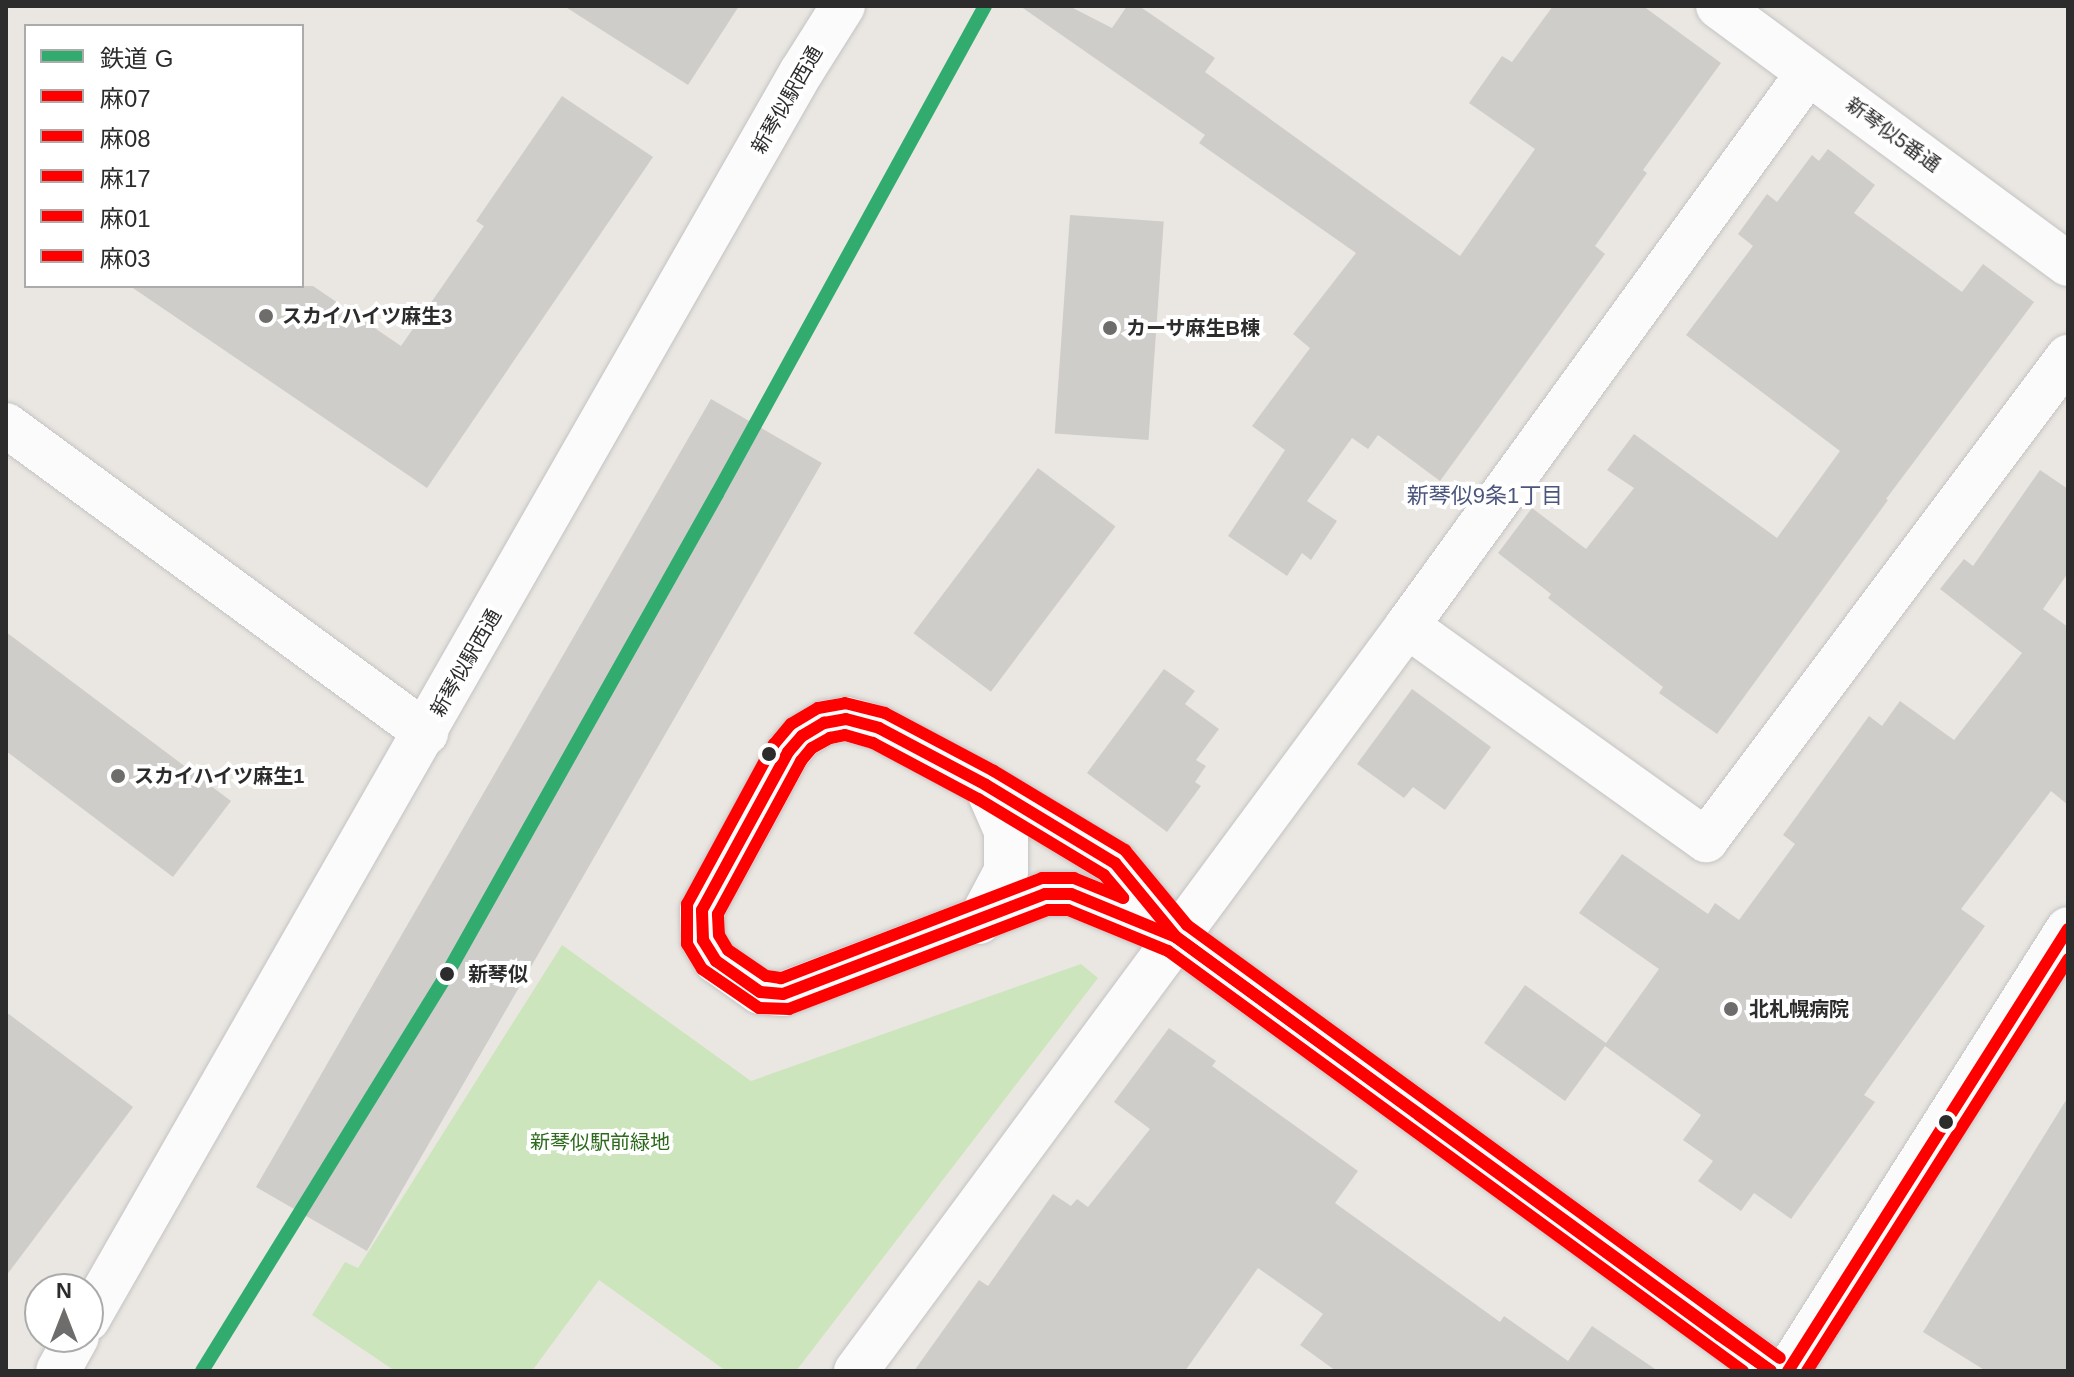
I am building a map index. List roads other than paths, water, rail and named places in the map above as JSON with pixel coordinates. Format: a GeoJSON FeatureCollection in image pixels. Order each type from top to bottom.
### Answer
{"type":"FeatureCollection","features":[{"type":"Feature","properties":{"kind":"street","name":"新琴似駅西通"},"geometry":{"type":"LineString","coordinates":[[104,1291],[802,71],[843,6]]}},
{"type":"Feature","properties":{"kind":"street","name":"新琴似5番通"},"geometry":{"type":"LineString","coordinates":[[1718,6],[2068,264]]}},
{"type":"Feature","properties":{"kind":"street"},"geometry":{"type":"LineString","coordinates":[[856,1371],[1407,626],[1808,73]]}},
{"type":"Feature","properties":{"kind":"street"},"geometry":{"type":"LineString","coordinates":[[1407,626],[1706,840],[2068,357]]}},
{"type":"Feature","properties":{"kind":"street"},"geometry":{"type":"LineString","coordinates":[[6,425],[426,733]]}},
{"type":"Feature","properties":{"kind":"street"},"geometry":{"type":"LineString","coordinates":[[1176,937],[1115,863],[986,785],[879,728],[846,719],[824,723],[802,736],[788,752],[702,910],[703,940],[716,961],[760,992],[783,994],[979,922],[1045,894],[1071,894],[1176,937],[1771,1371]]}},
{"type":"Feature","properties":{"kind":"street"},"geometry":{"type":"LineString","coordinates":[[979,922],[1006,871],[1006,831],[986,785]]}},
{"type":"Feature","properties":{"kind":"street"},"geometry":{"type":"LineString","coordinates":[[1788,1371],[2068,929]]}},
{"type":"Feature","properties":{"kind":"street"},"geometry":{"type":"LineString","coordinates":[[58,1371],[68,1353]]}},
{"type":"Feature","properties":{"kind":"rail line","name":"G"},"geometry":{"type":"LineString","coordinates":[[202,1371],[447,974],[717,494],[985,6]]}},
{"type":"Feature","properties":{"kind":"place","name":"スカイハイツ麻生3"},"geometry":{"type":"Point","coordinates":[266,316]}},
{"type":"Feature","properties":{"kind":"place","name":"カーサ麻生B棟"},"geometry":{"type":"Point","coordinates":[1110,328]}},
{"type":"Feature","properties":{"kind":"place","name":"スカイハイツ麻生1"},"geometry":{"type":"Point","coordinates":[118,776]}},
{"type":"Feature","properties":{"kind":"place","name":"新琴似"},"geometry":{"type":"Point","coordinates":[447,974]}},
{"type":"Feature","properties":{"kind":"place","name":"北札幌病院"},"geometry":{"type":"Point","coordinates":[1731,1009]}},
{"type":"Feature","properties":{"kind":"district","name":"新琴似9条1丁目"},"geometry":{"type":"Point","coordinates":[1485,496]}},
{"type":"Feature","properties":{"kind":"park label","name":"新琴似駅前緑地"},"geometry":{"type":"Point","coordinates":[600,1142]}}]}
